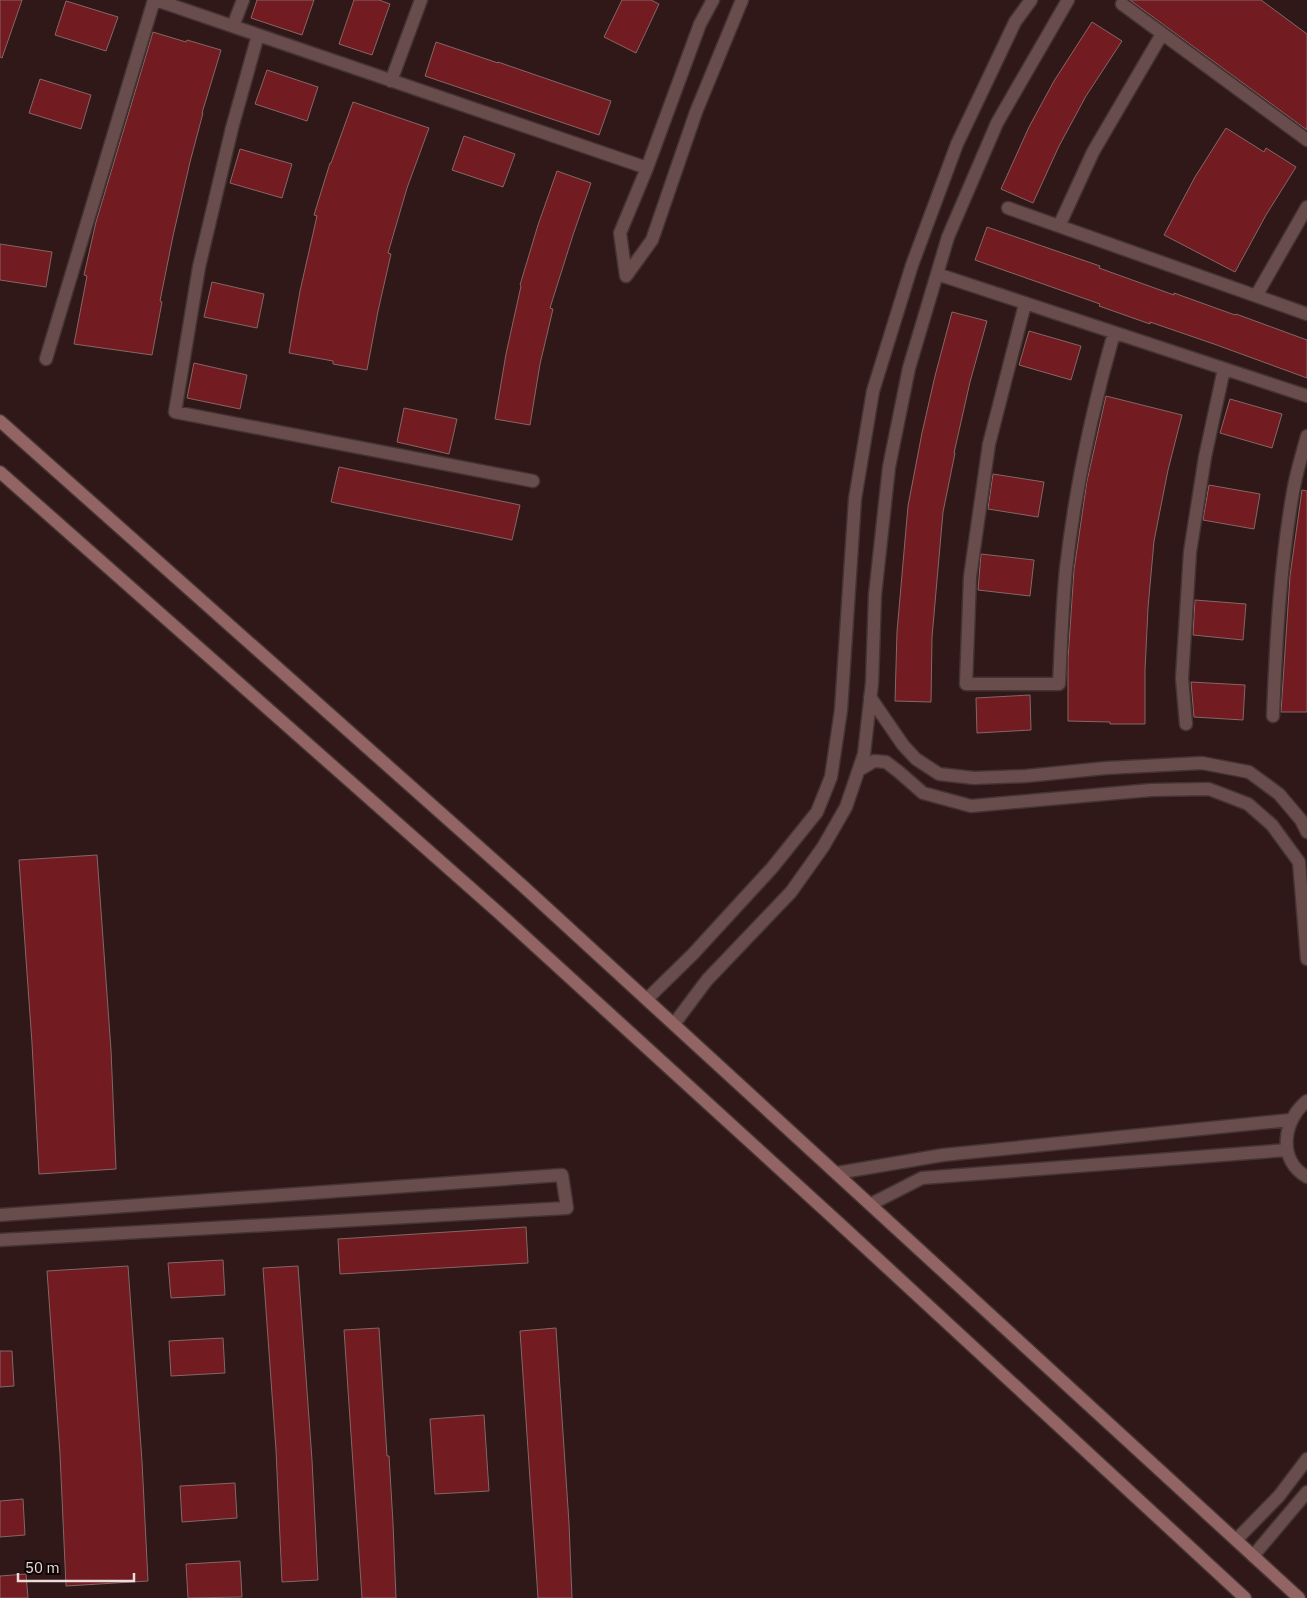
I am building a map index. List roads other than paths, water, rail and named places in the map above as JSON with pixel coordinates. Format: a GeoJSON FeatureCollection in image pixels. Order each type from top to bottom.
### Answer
{"type":"FeatureCollection","features":[{"type":"Feature","properties":{"kind":"main road"},"geometry":{"type":"LineString","coordinates":[[0,421],[517,880],[1299,1598]]}},
{"type":"Feature","properties":{"kind":"main road"},"geometry":{"type":"LineString","coordinates":[[0,472],[499,913],[840,1224],[1245,1598]]}},
{"type":"Feature","properties":{"kind":"street"},"geometry":{"type":"LineString","coordinates":[[46,359],[155,0],[646,168]]}},
{"type":"Feature","properties":{"kind":"street"},"geometry":{"type":"LineString","coordinates":[[233,26],[243,0]]}},
{"type":"Feature","properties":{"kind":"street"},"geometry":{"type":"LineString","coordinates":[[391,81],[421,0]]}},
{"type":"Feature","properties":{"kind":"street"},"geometry":{"type":"LineString","coordinates":[[713,0],[700,24],[620,233],[626,276],[652,240],[696,112],[742,0]]}},
{"type":"Feature","properties":{"kind":"street"},"geometry":{"type":"LineString","coordinates":[[647,999],[693,954],[772,868],[817,812],[831,777],[841,710],[855,499],[873,391],[912,265],[957,144],[1015,22],[1031,0]]}},
{"type":"Feature","properties":{"kind":"street"},"geometry":{"type":"LineString","coordinates":[[674,1024],[707,980],[796,884],[823,847],[846,808],[864,754],[870,697],[874,595],[890,467],[909,368],[948,237],[997,123],[1068,0]]}},
{"type":"Feature","properties":{"kind":"street"},"geometry":{"type":"LineString","coordinates":[[1122,4],[1307,140]]}},
{"type":"Feature","properties":{"kind":"street"},"geometry":{"type":"LineString","coordinates":[[1059,226],[1093,152],[1162,34]]}},
{"type":"Feature","properties":{"kind":"street"},"geometry":{"type":"LineString","coordinates":[[258,35],[232,128],[199,267],[175,412],[533,480]]}},
{"type":"Feature","properties":{"kind":"street"},"geometry":{"type":"LineString","coordinates":[[1256,296],[1307,207]]}},
{"type":"Feature","properties":{"kind":"street"},"geometry":{"type":"LineString","coordinates":[[1008,208],[1307,314]]}},
{"type":"Feature","properties":{"kind":"street"},"geometry":{"type":"LineString","coordinates":[[936,274],[1307,396]]}},
{"type":"Feature","properties":{"kind":"street"},"geometry":{"type":"LineString","coordinates":[[1025,304],[989,444],[970,577],[966,684],[1059,684],[1066,569],[1082,464],[1098,390],[1114,333]]}},
{"type":"Feature","properties":{"kind":"street"},"geometry":{"type":"LineString","coordinates":[[1186,724],[1182,678],[1190,552],[1206,457],[1224,369]]}},
{"type":"Feature","properties":{"kind":"street"},"geometry":{"type":"LineString","coordinates":[[1272,716],[1283,564],[1293,491],[1307,436]]}},
{"type":"Feature","properties":{"kind":"street"},"geometry":{"type":"LineString","coordinates":[[870,697],[903,745],[916,759],[939,774],[974,778],[1106,768],[1202,764],[1249,772],[1279,794],[1301,820],[1307,832]]}},
{"type":"Feature","properties":{"kind":"street"},"geometry":{"type":"LineString","coordinates":[[859,770],[874,761],[886,762],[922,792],[971,806],[1151,790],[1210,789],[1248,804],[1272,825],[1298,862],[1307,959]]}},
{"type":"Feature","properties":{"kind":"street"},"geometry":{"type":"LineString","coordinates":[[1307,1101],[1298,1108],[1290,1120],[1286,1135],[1287,1150],[1293,1164],[1307,1177]]}},
{"type":"Feature","properties":{"kind":"street"},"geometry":{"type":"LineString","coordinates":[[837,1173],[942,1155],[1290,1120]]}},
{"type":"Feature","properties":{"kind":"street"},"geometry":{"type":"LineString","coordinates":[[871,1204],[922,1178],[1287,1150]]}},
{"type":"Feature","properties":{"kind":"street"},"geometry":{"type":"LineString","coordinates":[[0,1215],[562,1175],[567,1208],[0,1240]]}},
{"type":"Feature","properties":{"kind":"street"},"geometry":{"type":"LineString","coordinates":[[1236,1540],[1279,1496],[1307,1458]]}},
{"type":"Feature","properties":{"kind":"street"},"geometry":{"type":"LineString","coordinates":[[1253,1556],[1307,1492]]}}]}
